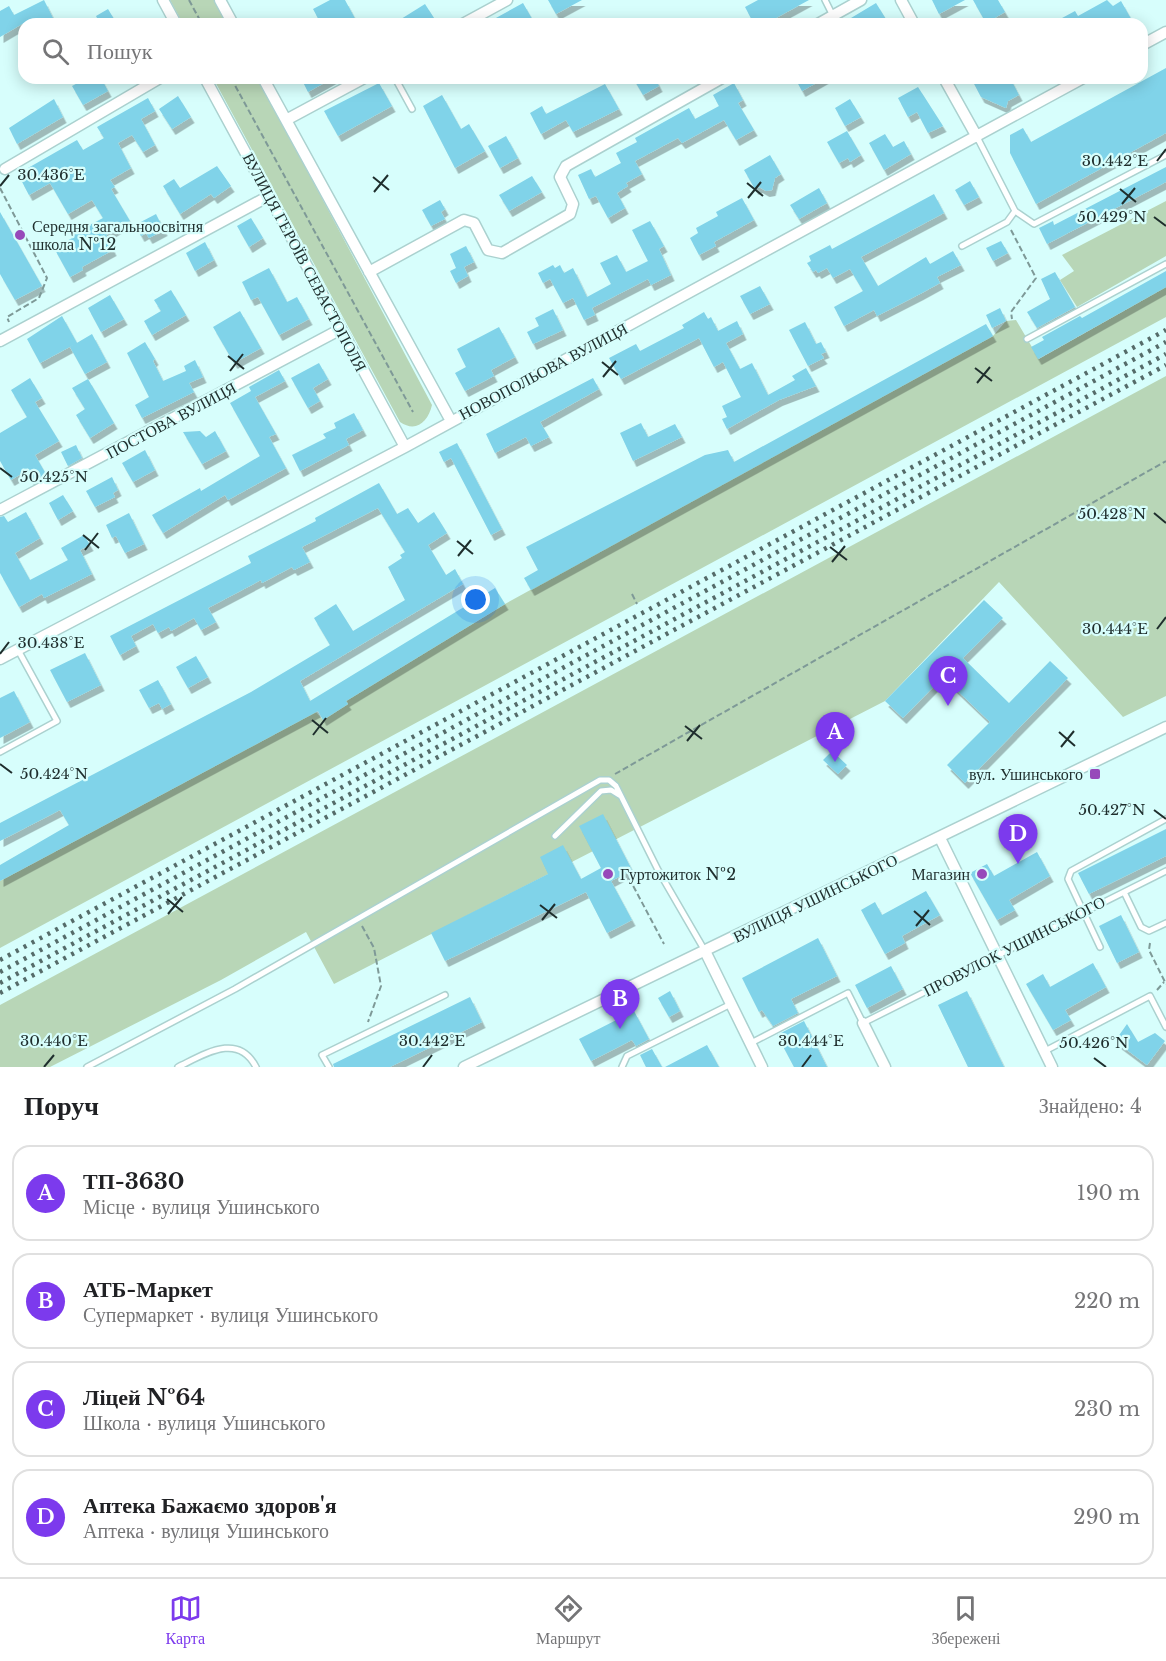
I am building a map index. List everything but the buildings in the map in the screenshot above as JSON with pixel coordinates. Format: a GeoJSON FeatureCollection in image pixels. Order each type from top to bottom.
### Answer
{"type":"FeatureCollection","features":[{"type":"Feature","properties":{"kind":"street"},"geometry":{"type":"LineString","coordinates":[[163,0],[173,18]]}},
{"type":"Feature","properties":{"kind":"street"},"geometry":{"type":"LineString","coordinates":[[220,0],[230,18]]}},
{"type":"Feature","properties":{"kind":"street"},"geometry":{"type":"LineString","coordinates":[[474,18],[507,0]]}},
{"type":"Feature","properties":{"kind":"street"},"geometry":{"type":"LineString","coordinates":[[829,18],[861,0]]}},
{"type":"Feature","properties":{"kind":"street"},"geometry":{"type":"LineString","coordinates":[[901,0],[911,18]]}},
{"type":"Feature","properties":{"kind":"street"},"geometry":{"type":"LineString","coordinates":[[1148,42],[1166,32]]}},
{"type":"Feature","properties":{"kind":"street"},"geometry":{"type":"LineString","coordinates":[[5,169],[150,84]]}},
{"type":"Feature","properties":{"kind":"street","name":"ВУЛИЦЯ ГЕРОЇВ СЕВАСТОПОЛЯ"},"geometry":{"type":"LineString","coordinates":[[208,84],[405,447]]}},
{"type":"Feature","properties":{"kind":"street"},"geometry":{"type":"LineString","coordinates":[[266,84],[451,421]]}},
{"type":"Feature","properties":{"kind":"street"},"geometry":{"type":"LineString","coordinates":[[286,120],[353,84]]}},
{"type":"Feature","properties":{"kind":"street"},"geometry":{"type":"LineString","coordinates":[[369,272],[464,220],[474,223],[488,250],[502,253],[570,214],[573,204],[560,177],[566,166],[711,84]]}},
{"type":"Feature","properties":{"kind":"street"},"geometry":{"type":"LineString","coordinates":[[947,84],[976,137]]}},
{"type":"Feature","properties":{"kind":"street","name":"НОВОПОЛЬОВА ВУЛИЦЯ"},"geometry":{"type":"LineString","coordinates":[[0,659],[405,447],[1072,84]]}},
{"type":"Feature","properties":{"kind":"street"},"geometry":{"type":"LineString","coordinates":[[0,341],[269,196]]}},
{"type":"Feature","properties":{"kind":"street","name":"ПОСТОВА ВУЛИЦЯ"},"geometry":{"type":"LineString","coordinates":[[0,510],[341,329]]}},
{"type":"Feature","properties":{"kind":"street"},"geometry":{"type":"LineString","coordinates":[[1163,729],[1166,741]]}},
{"type":"Feature","properties":{"kind":"street","name":"ВУЛИЦЯ УШИНСЬКОГО"},"geometry":{"type":"LineString","coordinates":[[464,1067],[1163,729]]}},
{"type":"Feature","properties":{"kind":"street"},"geometry":{"type":"LineString","coordinates":[[940,838],[1052,1067]]}},
{"type":"Feature","properties":{"kind":"street"},"geometry":{"type":"LineString","coordinates":[[705,951],[762,1067]]}},
{"type":"Feature","properties":{"kind":"street"},"geometry":{"type":"LineString","coordinates":[[863,1023],[885,1067]]}},
{"type":"Feature","properties":{"kind":"lane"},"geometry":{"type":"LineString","coordinates":[[825,0],[833,16]]}},
{"type":"Feature","properties":{"kind":"lane"},"geometry":{"type":"LineString","coordinates":[[398,84],[412,109]]}},
{"type":"Feature","properties":{"kind":"lane"},"geometry":{"type":"LineString","coordinates":[[976,137],[1015,211],[1034,224],[1166,154]]}},
{"type":"Feature","properties":{"kind":"lane"},"geometry":{"type":"LineString","coordinates":[[962,246],[1007,222],[1015,211]]}},
{"type":"Feature","properties":{"kind":"lane"},"geometry":{"type":"LineString","coordinates":[[1027,339],[1166,264]]}},
{"type":"Feature","properties":{"kind":"lane"},"geometry":{"type":"LineString","coordinates":[[0,752],[57,721],[18,650]]}},
{"type":"Feature","properties":{"kind":"lane"},"geometry":{"type":"LineString","coordinates":[[87,1067],[235,988],[600,780],[609,780],[621,796],[658,870],[705,951]]}},
{"type":"Feature","properties":{"kind":"lane"},"geometry":{"type":"LineString","coordinates":[[555,836],[601,791],[611,790],[621,796]]}},
{"type":"Feature","properties":{"kind":"lane"},"geometry":{"type":"LineString","coordinates":[[1100,946],[1068,879],[1071,871],[1166,819]]}},
{"type":"Feature","properties":{"kind":"lane","name":"ПРОВУЛОК УШИНСЬКОГО"},"geometry":{"type":"LineString","coordinates":[[863,1023],[1166,871]]}},
{"type":"Feature","properties":{"kind":"lane"},"geometry":{"type":"LineString","coordinates":[[1124,892],[1141,927],[1149,931],[1166,923]]}},
{"type":"Feature","properties":{"kind":"lane"},"geometry":{"type":"LineString","coordinates":[[750,1043],[848,993],[863,1023]]}},
{"type":"Feature","properties":{"kind":"lane"},"geometry":{"type":"LineString","coordinates":[[328,1067],[322,1055],[445,995]]}},
{"type":"Feature","properties":{"kind":"lane"},"geometry":{"type":"LineString","coordinates":[[1044,1052],[1150,996],[1166,1026]]}},
{"type":"Feature","properties":{"kind":"lane"},"geometry":{"type":"LineString","coordinates":[[622,1067],[627,1056],[730,1004]]}},
{"type":"Feature","properties":{"kind":"lane"},"geometry":{"type":"LineString","coordinates":[[178,1067],[205,1054],[231,1047],[247,1053],[256,1067]]}},
{"type":"Feature","properties":{"kind":"path"},"geometry":{"type":"LineString","coordinates":[[189,0],[199,18]]}},
{"type":"Feature","properties":{"kind":"path"},"geometry":{"type":"LineString","coordinates":[[234,84],[413,412]]}},
{"type":"Feature","properties":{"kind":"path"},"geometry":{"type":"LineString","coordinates":[[0,188],[47,278],[39,298],[7,317],[15,333]]}},
{"type":"Feature","properties":{"kind":"path"},"geometry":{"type":"LineString","coordinates":[[1007,222],[1036,278],[1011,312],[1012,319]]}},
{"type":"Feature","properties":{"kind":"path"},"geometry":{"type":"LineString","coordinates":[[609,780],[612,776],[1166,461]]}},
{"type":"Feature","properties":{"kind":"path"},"geometry":{"type":"LineString","coordinates":[[632,594],[637,604]]}},
{"type":"Feature","properties":{"kind":"path"},"geometry":{"type":"LineString","coordinates":[[629,878],[664,944]]}},
{"type":"Feature","properties":{"kind":"path"},"geometry":{"type":"LineString","coordinates":[[358,918],[374,948],[381,986],[363,1035]]}},
{"type":"Feature","properties":{"kind":"path"},"geometry":{"type":"LineString","coordinates":[[1150,943],[1149,950],[1166,984]]}},
{"type":"Feature","properties":{"kind":"green space"},"geometry":{"type":"Polygon","coordinates":[[[170,0],[216,0],[226,18],[180,18],[170,0]]]}},
{"type":"Feature","properties":{"kind":"green space"},"geometry":{"type":"Polygon","coordinates":[[[216,84],[261,84],[432,405],[428,416],[420,424],[411,426],[400,422],[216,84]]]}},
{"type":"Feature","properties":{"kind":"green space"},"geometry":{"type":"Polygon","coordinates":[[[1166,201],[1166,256],[1077,307],[1060,280],[1074,271],[1062,255],[1166,201]]]}},
{"type":"Feature","properties":{"kind":"green space"},"geometry":{"type":"Polygon","coordinates":[[[1166,287],[1166,317],[0,948],[0,881],[316,712],[323,720],[348,704],[346,701],[505,604],[993,336],[1006,321],[1016,320],[1039,359],[1166,287]]]}},
{"type":"Feature","properties":{"kind":"green space"},"geometry":{"type":"Polygon","coordinates":[[[1166,376],[1166,696],[1123,717],[999,582],[885,701],[334,984],[306,932],[221,980],[50,1067],[0,1067],[0,1005],[1166,376]]]}},
{"type":"Feature","properties":{"kind":"railway"},"geometry":{"type":"LineString","coordinates":[[0,960],[1166,330]]}},
{"type":"Feature","properties":{"kind":"railway"},"geometry":{"type":"LineString","coordinates":[[0,972],[1166,342]]}},
{"type":"Feature","properties":{"kind":"railway"},"geometry":{"type":"LineString","coordinates":[[0,983],[1166,354]]}},
{"type":"Feature","properties":{"kind":"railway"},"geometry":{"type":"LineString","coordinates":[[0,993],[1166,365]]}},
{"type":"Feature","properties":{"kind":"place","name":"Середня загальноосвітня школа №12"},"geometry":{"type":"Point","coordinates":[20,235]}},
{"type":"Feature","properties":{"kind":"place","name":"Ліцей №64"},"geometry":{"type":"Point","coordinates":[948,706]}},
{"type":"Feature","properties":{"kind":"place","name":"ТП-3630"},"geometry":{"type":"Point","coordinates":[835,762]}},
{"type":"Feature","properties":{"kind":"place","name":"вул. Ушинського"},"geometry":{"type":"Point","coordinates":[1095,774]}},
{"type":"Feature","properties":{"kind":"place","name":"Аптека Бажаємо здоров'я"},"geometry":{"type":"Point","coordinates":[1018,864]}},
{"type":"Feature","properties":{"kind":"place","name":"Гуртожиток №2"},"geometry":{"type":"Point","coordinates":[608,874]}},
{"type":"Feature","properties":{"kind":"place","name":"Магазин"},"geometry":{"type":"Point","coordinates":[982,874]}},
{"type":"Feature","properties":{"kind":"place","name":"АТБ-Маркет"},"geometry":{"type":"Point","coordinates":[620,1029]}}]}
